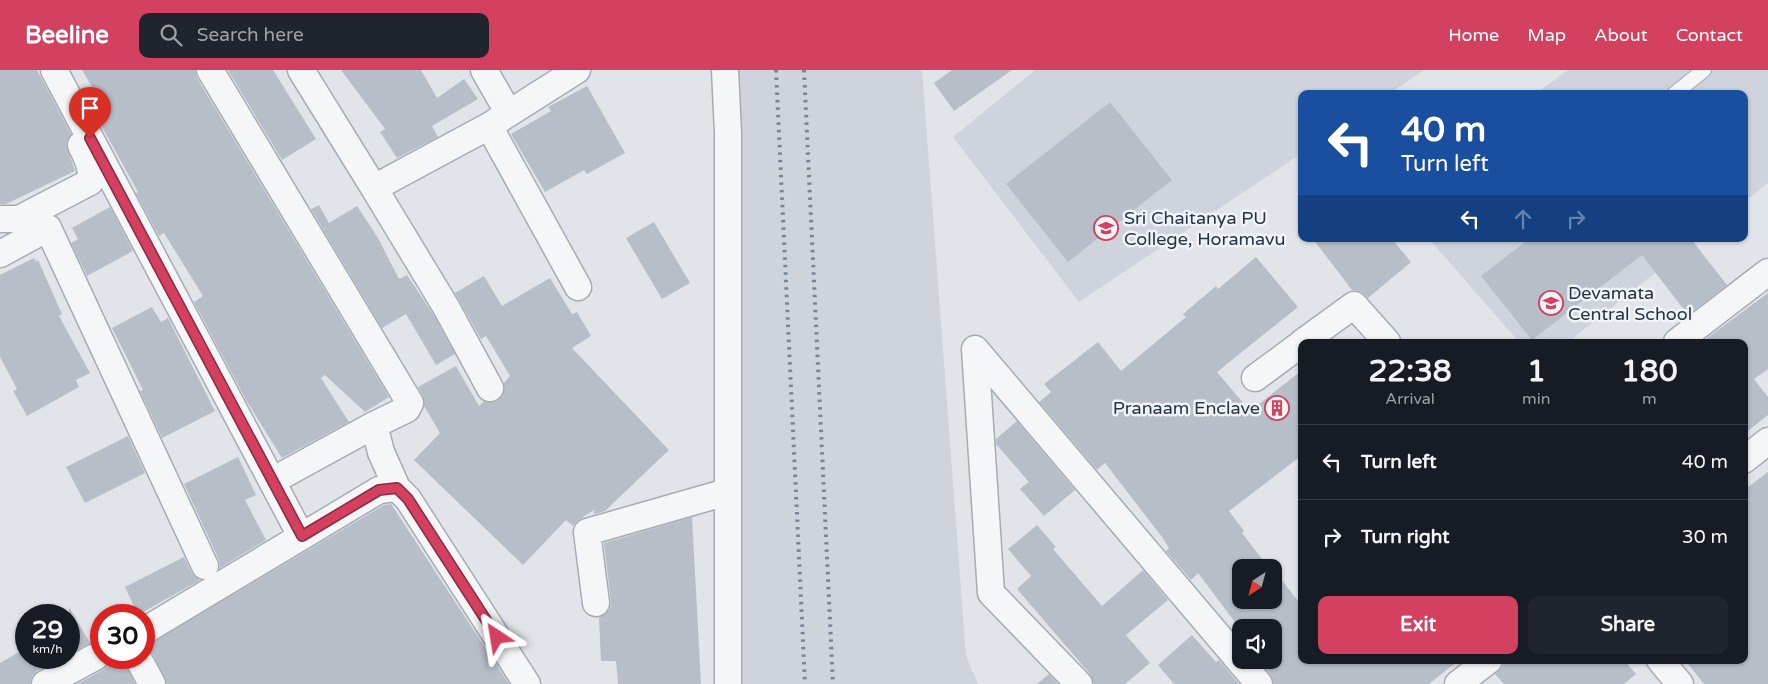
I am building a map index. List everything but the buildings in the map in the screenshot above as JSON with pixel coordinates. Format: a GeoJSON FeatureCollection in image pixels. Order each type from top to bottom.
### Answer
{"type":"FeatureCollection","features":[{"type":"Feature","properties":{"kind":"street"},"geometry":{"type":"LineString","coordinates":[[0,219],[19,219],[90,182],[92,172],[90,165],[43,70]]}},
{"type":"Feature","properties":{"kind":"street"},"geometry":{"type":"LineString","coordinates":[[54,70],[302,536]]}},
{"type":"Feature","properties":{"kind":"street"},"geometry":{"type":"LineString","coordinates":[[210,70],[410,403],[407,409],[272,481]]}},
{"type":"Feature","properties":{"kind":"street"},"geometry":{"type":"LineString","coordinates":[[302,70],[446,307],[490,388]]}},
{"type":"Feature","properties":{"kind":"street"},"geometry":{"type":"LineString","coordinates":[[484,70],[499,119],[578,287]]}},
{"type":"Feature","properties":{"kind":"street"},"geometry":{"type":"LineString","coordinates":[[374,188],[499,119],[577,70]]}},
{"type":"Feature","properties":{"kind":"street"},"geometry":{"type":"LineString","coordinates":[[725,70],[728,133],[728,684]]}},
{"type":"Feature","properties":{"kind":"street"},"geometry":{"type":"LineString","coordinates":[[0,254],[48,228],[205,566]]}},
{"type":"Feature","properties":{"kind":"street"},"geometry":{"type":"LineString","coordinates":[[1681,339],[1768,272]]}},
{"type":"Feature","properties":{"kind":"street"},"geometry":{"type":"LineString","coordinates":[[1307,339],[1354,305],[1384,339]]}},
{"type":"Feature","properties":{"kind":"street"},"geometry":{"type":"LineString","coordinates":[[1255,378],[1298,346]]}},
{"type":"Feature","properties":{"kind":"street"},"geometry":{"type":"LineString","coordinates":[[1079,684],[991,593],[975,349],[1259,684]]}},
{"type":"Feature","properties":{"kind":"street"},"geometry":{"type":"LineString","coordinates":[[374,425],[381,452],[397,488],[408,499],[527,684]]}},
{"type":"Feature","properties":{"kind":"street"},"geometry":{"type":"LineString","coordinates":[[1748,457],[1768,441]]}},
{"type":"Feature","properties":{"kind":"street"},"geometry":{"type":"LineString","coordinates":[[155,624],[379,490],[397,488]]}},
{"type":"Feature","properties":{"kind":"street"},"geometry":{"type":"LineString","coordinates":[[596,604],[587,532],[727,492]]}},
{"type":"Feature","properties":{"kind":"street"},"geometry":{"type":"LineString","coordinates":[[45,684],[90,660]]}},
{"type":"Feature","properties":{"kind":"street"},"geometry":{"type":"LineString","coordinates":[[1458,684],[1484,664]]}},
{"type":"Feature","properties":{"kind":"street"},"geometry":{"type":"LineString","coordinates":[[1663,664],[1680,684]]}},
{"type":"Feature","properties":{"kind":"street"},"geometry":{"type":"LineString","coordinates":[[144,669],[152,684]]}},
{"type":"Feature","properties":{"kind":"lane"},"geometry":{"type":"LineString","coordinates":[[1679,90],[1704,70]]}},
{"type":"Feature","properties":{"kind":"shaded area"},"geometry":{"type":"Polygon","coordinates":[[[732,70],[922,70],[966,656],[978,684],[740,684],[732,70]]]}},
{"type":"Feature","properties":{"kind":"shaded area","name":"Sri Chaitanya PU College, Horamavu"},"geometry":{"type":"Polygon","coordinates":[[[1035,70],[1424,70],[1395,90],[1298,90],[1298,156],[1079,302],[953,137],[1035,70]]]}},
{"type":"Feature","properties":{"kind":"shaded area"},"geometry":{"type":"Polygon","coordinates":[[[1568,70],[1768,70],[1768,183],[1748,199],[1748,90],[1540,90],[1568,70]]]}},
{"type":"Feature","properties":{"kind":"shaded area","name":"Devamata Central School"},"geometry":{"type":"Polygon","coordinates":[[[1432,242],[1694,242],[1572,339],[1516,339],[1432,242]]]}},
{"type":"Feature","properties":{"kind":"railway"},"geometry":{"type":"LineString","coordinates":[[776,70],[805,684]]}},
{"type":"Feature","properties":{"kind":"railway"},"geometry":{"type":"LineString","coordinates":[[804,70],[833,684]]}},
{"type":"Feature","properties":{"kind":"place","name":"Sri Chaitanya PU College, Horamavu"},"geometry":{"type":"Point","coordinates":[1106,228]}},
{"type":"Feature","properties":{"kind":"place","name":"Devamata Central School"},"geometry":{"type":"Point","coordinates":[1551,303]}},
{"type":"Feature","properties":{"kind":"place","name":"Pranaam Enclave"},"geometry":{"type":"Point","coordinates":[1277,408]}},
{"type":"Feature","properties":{"kind":"route"},"geometry":{"type":"LineString","coordinates":[[90,138],[302,536],[379,490],[397,488],[408,499],[497,637]]}}]}
